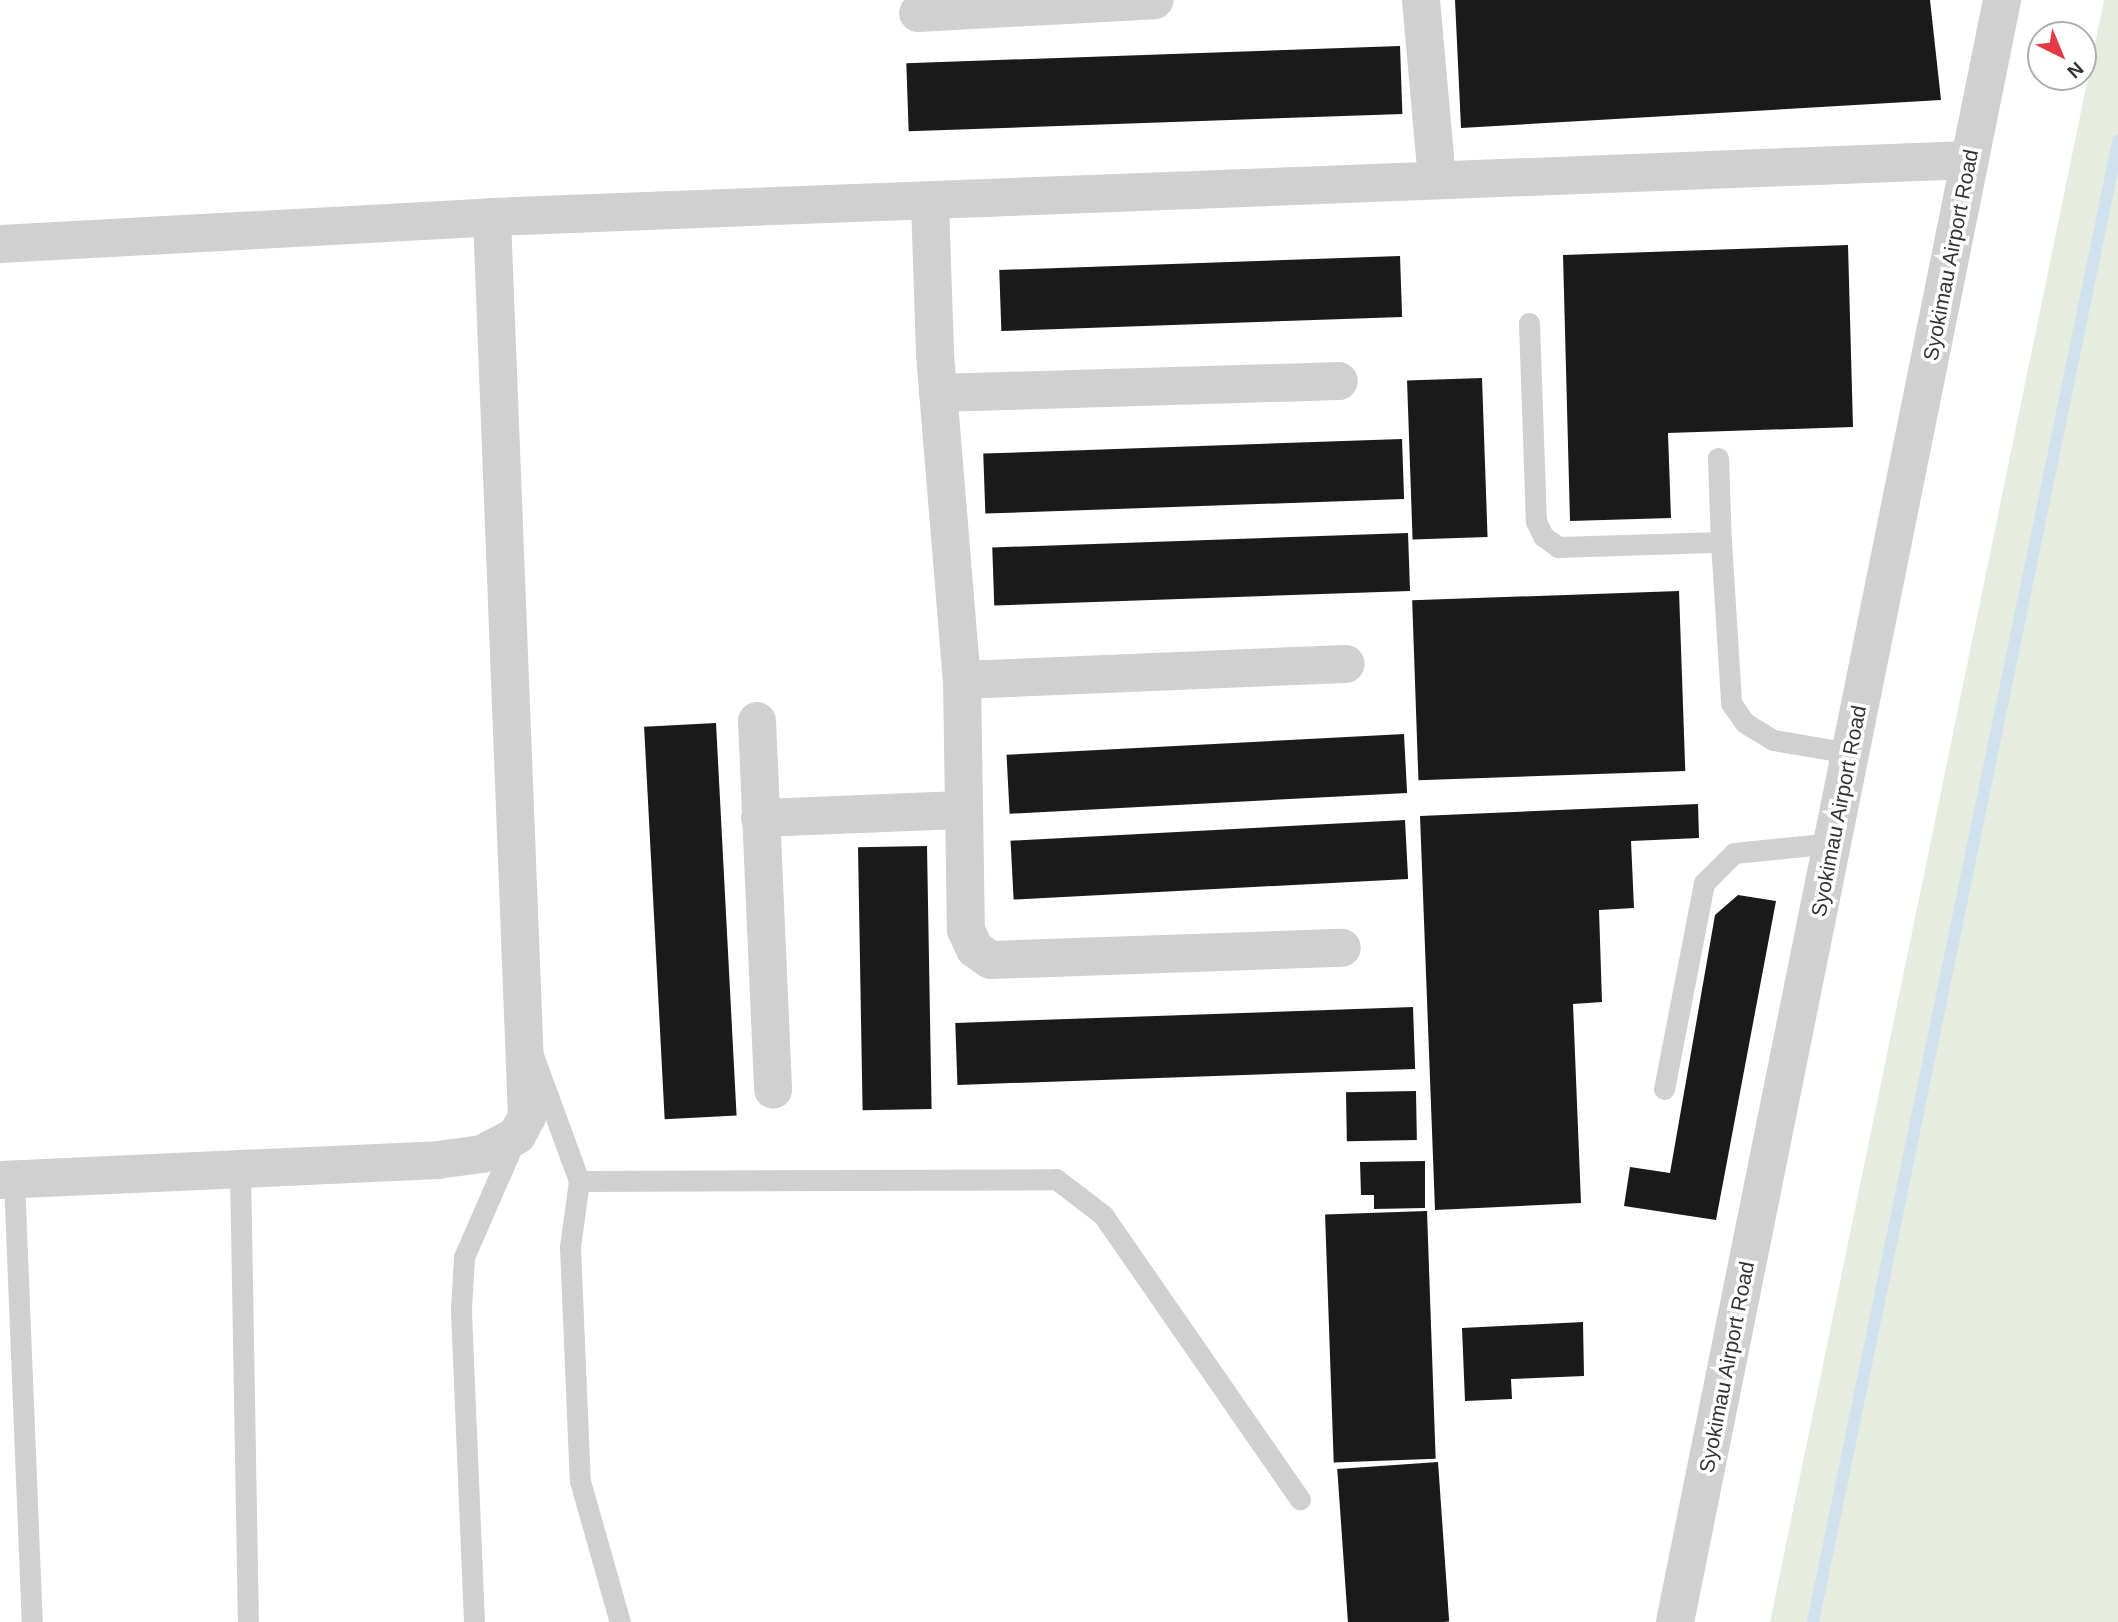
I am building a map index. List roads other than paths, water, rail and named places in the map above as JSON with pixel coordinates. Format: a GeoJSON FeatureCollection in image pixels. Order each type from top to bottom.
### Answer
{"type":"FeatureCollection","features":[{"type":"Feature","properties":{"kind":"street"},"geometry":{"type":"LineString","coordinates":[[918,13],[1155,0]]}},
{"type":"Feature","properties":{"kind":"street"},"geometry":{"type":"LineString","coordinates":[[1421,0],[1437,178]]}},
{"type":"Feature","properties":{"kind":"street","name":"Syokimau Airport Road"},"geometry":{"type":"LineString","coordinates":[[1675,1622],[2002,0]]}},
{"type":"Feature","properties":{"kind":"street"},"geometry":{"type":"LineString","coordinates":[[0,244],[492,217],[930,202],[1437,178],[1970,160]]}},
{"type":"Feature","properties":{"kind":"street"},"geometry":{"type":"LineString","coordinates":[[930,202],[938,393],[962,680],[960,810],[966,930],[975,948],[991,960],[1342,948]]}},
{"type":"Feature","properties":{"kind":"street"},"geometry":{"type":"LineString","coordinates":[[7,1180],[438,1160],[482,1154],[517,1135],[527,1117],[528,1043],[492,217]]}},
{"type":"Feature","properties":{"kind":"street"},"geometry":{"type":"LineString","coordinates":[[938,393],[1339,381]]}},
{"type":"Feature","properties":{"kind":"street"},"geometry":{"type":"LineString","coordinates":[[962,680],[1346,664]]}},
{"type":"Feature","properties":{"kind":"street"},"geometry":{"type":"LineString","coordinates":[[757,721],[773,1090]]}},
{"type":"Feature","properties":{"kind":"street"},"geometry":{"type":"LineString","coordinates":[[760,818],[960,810]]}},
{"type":"Feature","properties":{"kind":"lane"},"geometry":{"type":"LineString","coordinates":[[1530,323],[1536,521],[1543,536],[1558,547],[1721,542]]}},
{"type":"Feature","properties":{"kind":"lane"},"geometry":{"type":"LineString","coordinates":[[1718,458],[1731,703],[1745,723],[1773,740],[1850,753]]}},
{"type":"Feature","properties":{"kind":"lane"},"geometry":{"type":"LineString","coordinates":[[1664,1089],[1704,883],[1734,853],[1832,843]]}},
{"type":"Feature","properties":{"kind":"lane"},"geometry":{"type":"LineString","coordinates":[[528,1043],[555,1102],[579,1181],[570,1247],[580,1481],[620,1622]]}},
{"type":"Feature","properties":{"kind":"lane"},"geometry":{"type":"LineString","coordinates":[[474,1622],[461,1308],[464,1257],[517,1135]]}},
{"type":"Feature","properties":{"kind":"lane"},"geometry":{"type":"LineString","coordinates":[[240,1170],[248,1622]]}},
{"type":"Feature","properties":{"kind":"lane"},"geometry":{"type":"LineString","coordinates":[[579,1181],[1056,1179],[1103,1215],[1300,1500]]}},
{"type":"Feature","properties":{"kind":"lane"},"geometry":{"type":"LineString","coordinates":[[7,1180],[33,1622]]}},
{"type":"Feature","properties":{"kind":"waterway"},"geometry":{"type":"LineString","coordinates":[[1813,1622],[2118,141]]}}]}
